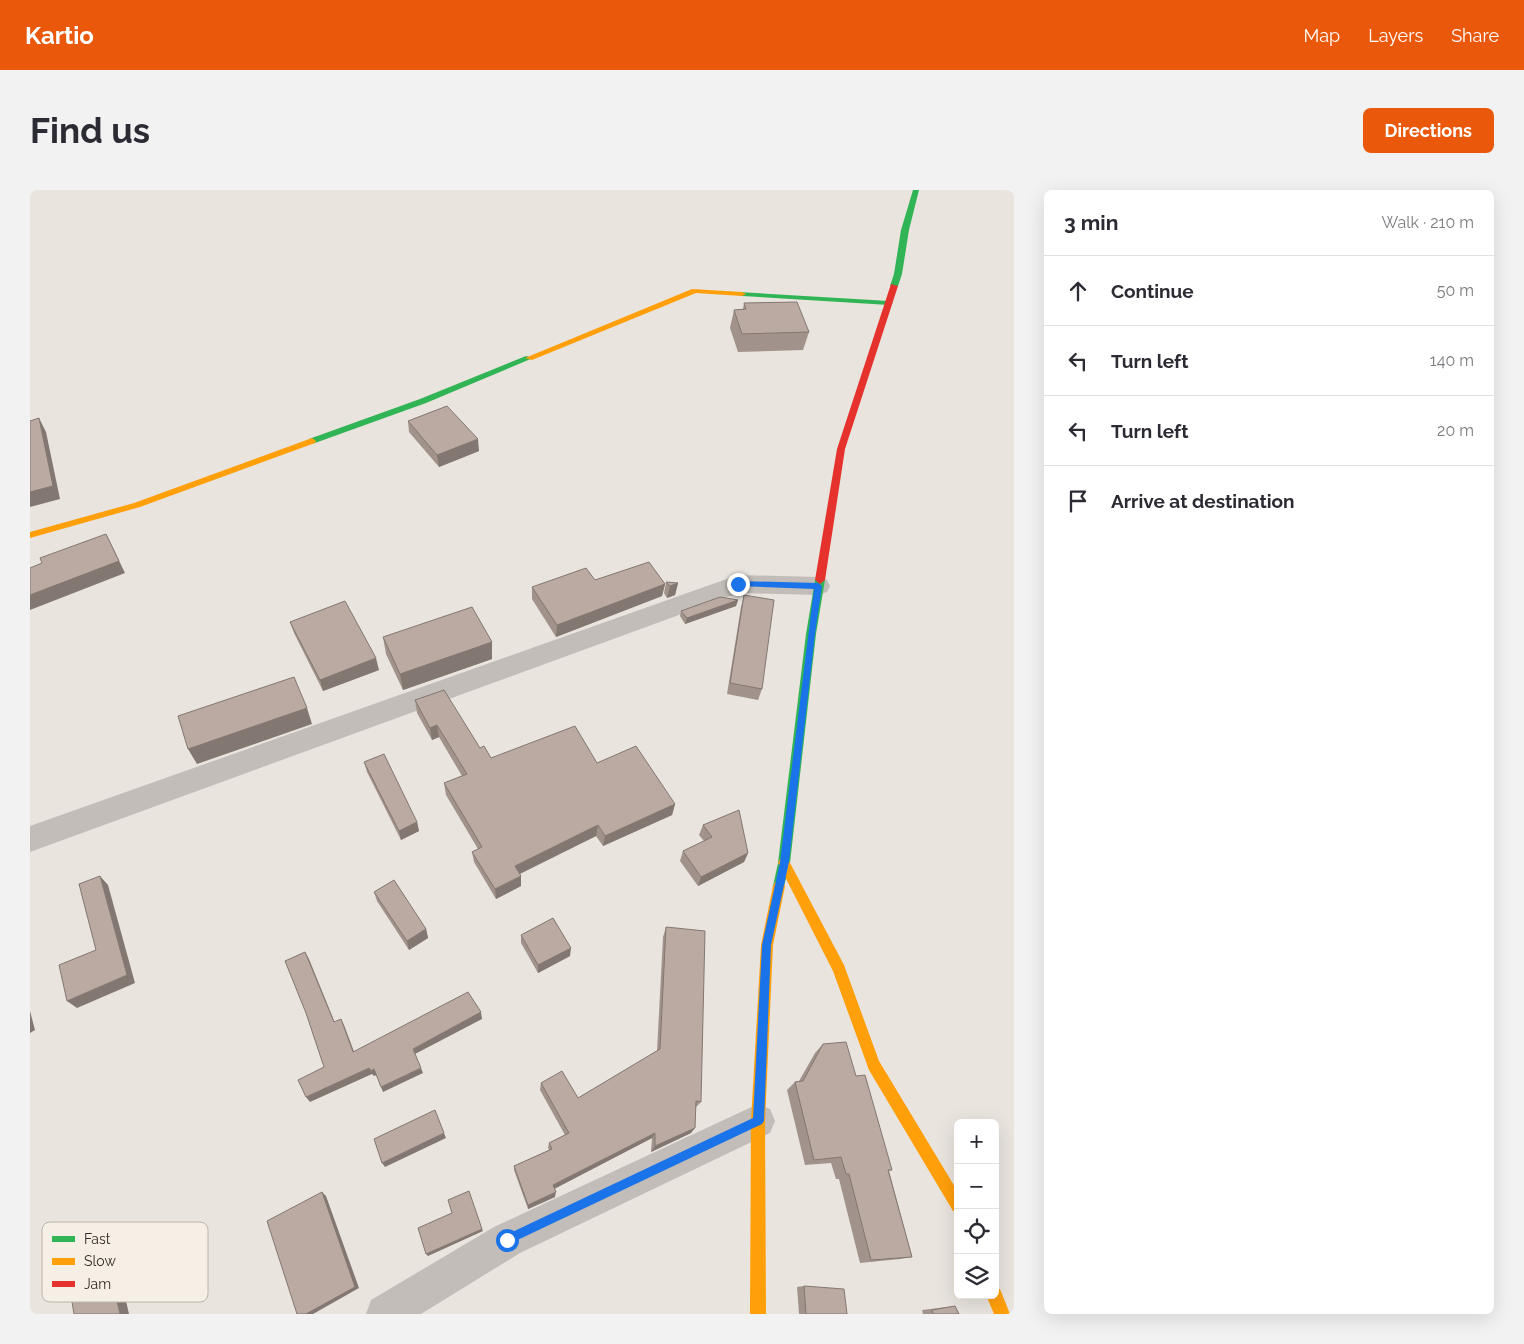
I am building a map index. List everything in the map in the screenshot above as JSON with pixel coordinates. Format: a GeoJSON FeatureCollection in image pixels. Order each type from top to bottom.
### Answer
{"type":"FeatureCollection","features":[{"type":"Feature","properties":{"kind":"street"},"geometry":{"type":"LineString","coordinates":[[758,1314],[758,1121],[767,945],[784,862],[811,634],[842,449],[898,274],[905,230],[916,190]]}},
{"type":"Feature","properties":{"kind":"street"},"geometry":{"type":"LineString","coordinates":[[30,535],[137,506],[423,401],[695,290],[889,303]]}},
{"type":"Feature","properties":{"kind":"street"},"geometry":{"type":"LineString","coordinates":[[30,839],[738,584],[818,586]]}},
{"type":"Feature","properties":{"kind":"street"},"geometry":{"type":"LineString","coordinates":[[784,862],[839,969],[874,1065],[954,1199]]}},
{"type":"Feature","properties":{"kind":"street"},"geometry":{"type":"LineString","coordinates":[[384,1314],[507,1240],[758,1121]]}},
{"type":"Feature","properties":{"kind":"street"},"geometry":{"type":"LineString","coordinates":[[996,1299],[1002,1314]]}},
{"type":"Feature","properties":{"kind":"building"},"geometry":{"type":"Polygon","coordinates":[[[797,302],[809,332],[742,334],[734,310],[746,309],[744,303],[797,302]]]}},
{"type":"Feature","properties":{"kind":"building"},"geometry":{"type":"Polygon","coordinates":[[[447,406],[478,439],[437,455],[408,421],[447,406]]]}},
{"type":"Feature","properties":{"kind":"building"},"geometry":{"type":"Polygon","coordinates":[[[39,418],[53,486],[30,492],[30,421],[39,418]]]}},
{"type":"Feature","properties":{"kind":"building"},"geometry":{"type":"Polygon","coordinates":[[[106,534],[119,561],[30,595],[30,568],[42,563],[40,558],[106,534]]]}},
{"type":"Feature","properties":{"kind":"building"},"geometry":{"type":"Polygon","coordinates":[[[649,562],[665,584],[557,625],[532,587],[586,568],[595,580],[649,562]]]}},
{"type":"Feature","properties":{"kind":"building"},"geometry":{"type":"Polygon","coordinates":[[[666,582],[678,583],[670,586],[666,582]]]}},
{"type":"Feature","properties":{"kind":"building"},"geometry":{"type":"Polygon","coordinates":[[[744,595],[774,600],[762,689],[730,683],[744,595]]]}},
{"type":"Feature","properties":{"kind":"building"},"geometry":{"type":"Polygon","coordinates":[[[720,597],[738,600],[687,618],[681,611],[720,597]]]}},
{"type":"Feature","properties":{"kind":"building"},"geometry":{"type":"Polygon","coordinates":[[[345,601],[376,658],[320,680],[290,622],[345,601]]]}},
{"type":"Feature","properties":{"kind":"building"},"geometry":{"type":"Polygon","coordinates":[[[472,607],[492,642],[400,674],[383,637],[472,607]]]}},
{"type":"Feature","properties":{"kind":"building"},"geometry":{"type":"Polygon","coordinates":[[[294,677],[307,708],[188,749],[178,716],[294,677]]]}},
{"type":"Feature","properties":{"kind":"building"},"geometry":{"type":"Polygon","coordinates":[[[444,690],[480,748],[484,746],[491,758],[575,726],[597,763],[636,746],[675,804],[605,836],[598,825],[515,866],[521,876],[495,889],[472,852],[482,847],[444,783],[467,774],[437,725],[430,728],[415,700],[444,690]]]}},
{"type":"Feature","properties":{"kind":"building"},"geometry":{"type":"Polygon","coordinates":[[[384,754],[417,822],[399,831],[364,762],[384,754]]]}},
{"type":"Feature","properties":{"kind":"building"},"geometry":{"type":"Polygon","coordinates":[[[739,810],[748,853],[701,877],[683,851],[712,837],[703,825],[739,810]]]}},
{"type":"Feature","properties":{"kind":"building"},"geometry":{"type":"Polygon","coordinates":[[[100,876],[127,975],[67,1001],[59,965],[96,950],[79,884],[100,876]]]}},
{"type":"Feature","properties":{"kind":"building"},"geometry":{"type":"Polygon","coordinates":[[[394,880],[426,929],[407,941],[374,892],[394,880]]]}},
{"type":"Feature","properties":{"kind":"building"},"geometry":{"type":"Polygon","coordinates":[[[553,918],[571,948],[538,965],[521,935],[553,918]]]}},
{"type":"Feature","properties":{"kind":"building"},"geometry":{"type":"Polygon","coordinates":[[[666,927],[705,931],[701,1102],[696,1101],[695,1128],[655,1146],[655,1133],[553,1185],[556,1192],[528,1205],[514,1166],[552,1149],[549,1143],[569,1133],[541,1083],[562,1071],[578,1098],[660,1049],[666,927]]]}},
{"type":"Feature","properties":{"kind":"building"},"geometry":{"type":"Polygon","coordinates":[[[305,952],[334,1022],[341,1019],[353,1052],[468,992],[481,1012],[413,1049],[421,1068],[381,1087],[374,1069],[371,1071],[369,1068],[306,1097],[298,1080],[324,1067],[306,1013],[285,961],[305,952]]]}},
{"type":"Feature","properties":{"kind":"building"},"geometry":{"type":"Polygon","coordinates":[[[846,1042],[856,1076],[865,1075],[892,1170],[888,1170],[912,1257],[871,1260],[849,1174],[846,1174],[841,1157],[814,1160],[795,1082],[803,1081],[823,1044],[846,1042]]]}},
{"type":"Feature","properties":{"kind":"building"},"geometry":{"type":"Polygon","coordinates":[[[435,1110],[444,1133],[382,1163],[374,1139],[435,1110]]]}},
{"type":"Feature","properties":{"kind":"building"},"geometry":{"type":"Polygon","coordinates":[[[469,1191],[482,1229],[426,1254],[418,1228],[452,1213],[448,1200],[469,1191]]]}},
{"type":"Feature","properties":{"kind":"building"},"geometry":{"type":"Polygon","coordinates":[[[322,1192],[355,1287],[306,1314],[297,1314],[267,1221],[322,1192]]]}},
{"type":"Feature","properties":{"kind":"building"},"geometry":{"type":"Polygon","coordinates":[[[804,1286],[844,1289],[847,1314],[806,1314],[804,1286]]]}},
{"type":"Feature","properties":{"kind":"building"},"geometry":{"type":"Polygon","coordinates":[[[72,1302],[117,1302],[120,1314],[74,1314],[72,1302]]]}},
{"type":"Feature","properties":{"kind":"building"},"geometry":{"type":"Polygon","coordinates":[[[955,1306],[959,1314],[933,1314],[932,1310],[955,1306]]]}},
{"type":"Feature","properties":{"kind":"traffic: fast"},"geometry":{"type":"LineString","coordinates":[[894,286],[898,274],[905,230],[916,190]]}},
{"type":"Feature","properties":{"kind":"traffic: fast"},"geometry":{"type":"LineString","coordinates":[[742,294],[889,303]]}},
{"type":"Feature","properties":{"kind":"traffic: fast"},"geometry":{"type":"LineString","coordinates":[[312,441],[423,401],[529,358]]}},
{"type":"Feature","properties":{"kind":"traffic: fast"},"geometry":{"type":"LineString","coordinates":[[779,886],[784,863],[811,634],[820,580]]}},
{"type":"Feature","properties":{"kind":"traffic: slow"},"geometry":{"type":"LineString","coordinates":[[529,358],[695,291],[742,294]]}},
{"type":"Feature","properties":{"kind":"traffic: slow"},"geometry":{"type":"LineString","coordinates":[[30,535],[137,505],[312,441]]}},
{"type":"Feature","properties":{"kind":"traffic: slow"},"geometry":{"type":"LineString","coordinates":[[784,863],[839,969],[874,1065],[954,1199]]}},
{"type":"Feature","properties":{"kind":"traffic: slow"},"geometry":{"type":"LineString","coordinates":[[758,1314],[758,1121],[767,945],[779,886]]}},
{"type":"Feature","properties":{"kind":"traffic: slow"},"geometry":{"type":"LineString","coordinates":[[996,1299],[1002,1314]]}},
{"type":"Feature","properties":{"kind":"traffic: jam"},"geometry":{"type":"LineString","coordinates":[[820,580],[841,449],[894,286]]}},
{"type":"Feature","properties":{"kind":"route"},"geometry":{"type":"LineString","coordinates":[[507,1240],[758,1121],[767,945],[784,862],[818,586],[738,584]]}}]}
